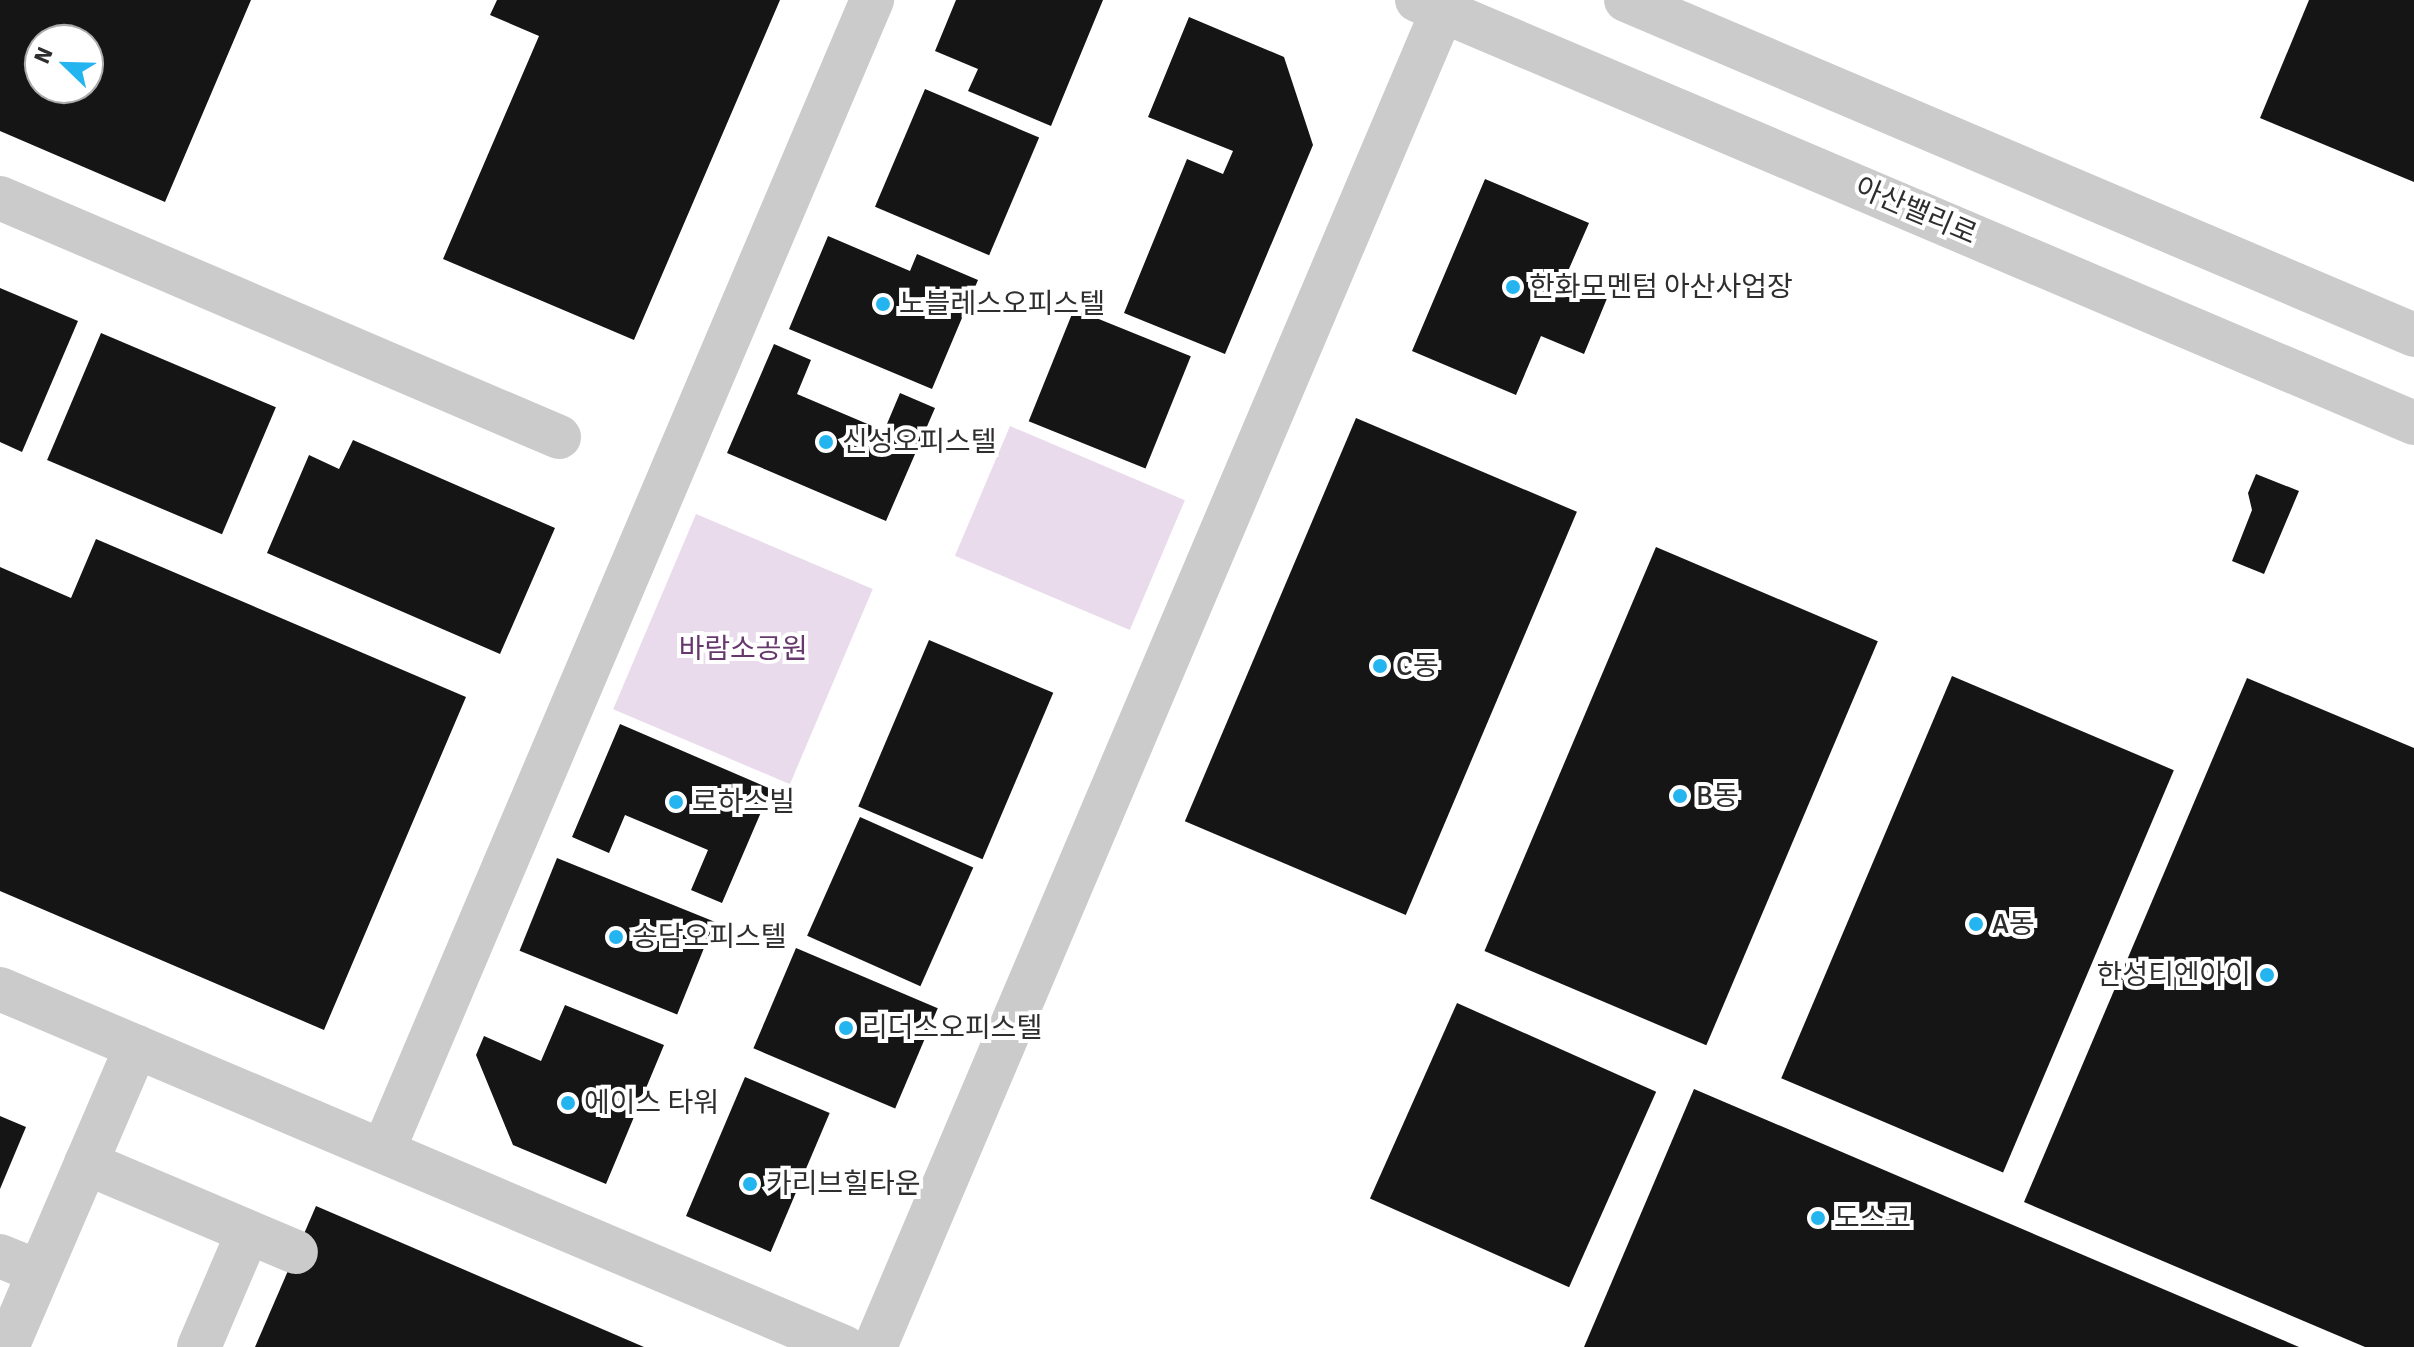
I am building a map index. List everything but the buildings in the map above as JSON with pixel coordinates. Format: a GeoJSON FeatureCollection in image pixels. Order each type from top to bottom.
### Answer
{"type":"FeatureCollection","features":[{"type":"Feature","properties":{"kind":"street"},"geometry":{"type":"LineString","coordinates":[[383,1151],[872,0]]}},
{"type":"Feature","properties":{"kind":"street"},"geometry":{"type":"LineString","coordinates":[[1626,0],[2414,335]]}},
{"type":"Feature","properties":{"kind":"street"},"geometry":{"type":"LineString","coordinates":[[875,1347],[1435,4]]}},
{"type":"Feature","properties":{"kind":"street","name":"아산밸리로"},"geometry":{"type":"LineString","coordinates":[[1435,4],[2414,423]]}},
{"type":"Feature","properties":{"kind":"street"},"geometry":{"type":"LineString","coordinates":[[0,198],[559,437]]}},
{"type":"Feature","properties":{"kind":"street"},"geometry":{"type":"LineString","coordinates":[[0,989],[844,1347]]}},
{"type":"Feature","properties":{"kind":"street"},"geometry":{"type":"LineString","coordinates":[[7,1347],[136,1047]]}},
{"type":"Feature","properties":{"kind":"street"},"geometry":{"type":"LineString","coordinates":[[86,1163],[296,1252]]}},
{"type":"Feature","properties":{"kind":"street"},"geometry":{"type":"LineString","coordinates":[[199,1347],[248,1232]]}},
{"type":"Feature","properties":{"kind":"street"},"geometry":{"type":"LineString","coordinates":[[0,1256],[39,1272]]}},
{"type":"Feature","properties":{"kind":"green space"},"geometry":{"type":"Polygon","coordinates":[[[1010,426],[1185,500],[1130,630],[955,556],[1010,426]]]}},
{"type":"Feature","properties":{"kind":"green space","name":"바람소공원"},"geometry":{"type":"Polygon","coordinates":[[[696,514],[873,589],[790,784],[613,709],[696,514]]]}},
{"type":"Feature","properties":{"kind":"place","name":"한화모멘텀 아산사업장"},"geometry":{"type":"Point","coordinates":[1513,287]}},
{"type":"Feature","properties":{"kind":"place","name":"노블레스오피스텔"},"geometry":{"type":"Point","coordinates":[883,304]}},
{"type":"Feature","properties":{"kind":"place","name":"신성오피스텔"},"geometry":{"type":"Point","coordinates":[826,442]}},
{"type":"Feature","properties":{"kind":"place","name":"C동"},"geometry":{"type":"Point","coordinates":[1380,666]}},
{"type":"Feature","properties":{"kind":"place","name":"B동"},"geometry":{"type":"Point","coordinates":[1680,796]}},
{"type":"Feature","properties":{"kind":"place","name":"로하스빌"},"geometry":{"type":"Point","coordinates":[676,802]}},
{"type":"Feature","properties":{"kind":"place","name":"A동"},"geometry":{"type":"Point","coordinates":[1976,924]}},
{"type":"Feature","properties":{"kind":"place","name":"송담오피스텔"},"geometry":{"type":"Point","coordinates":[616,937]}},
{"type":"Feature","properties":{"kind":"place","name":"한성티엔아이"},"geometry":{"type":"Point","coordinates":[2267,975]}},
{"type":"Feature","properties":{"kind":"place","name":"리더스오피스텔"},"geometry":{"type":"Point","coordinates":[846,1028]}},
{"type":"Feature","properties":{"kind":"place","name":"에이스 타워"},"geometry":{"type":"Point","coordinates":[568,1103]}},
{"type":"Feature","properties":{"kind":"place","name":"카리브힐타운"},"geometry":{"type":"Point","coordinates":[750,1184]}},
{"type":"Feature","properties":{"kind":"place","name":"도스코"},"geometry":{"type":"Point","coordinates":[1818,1218]}}]}
